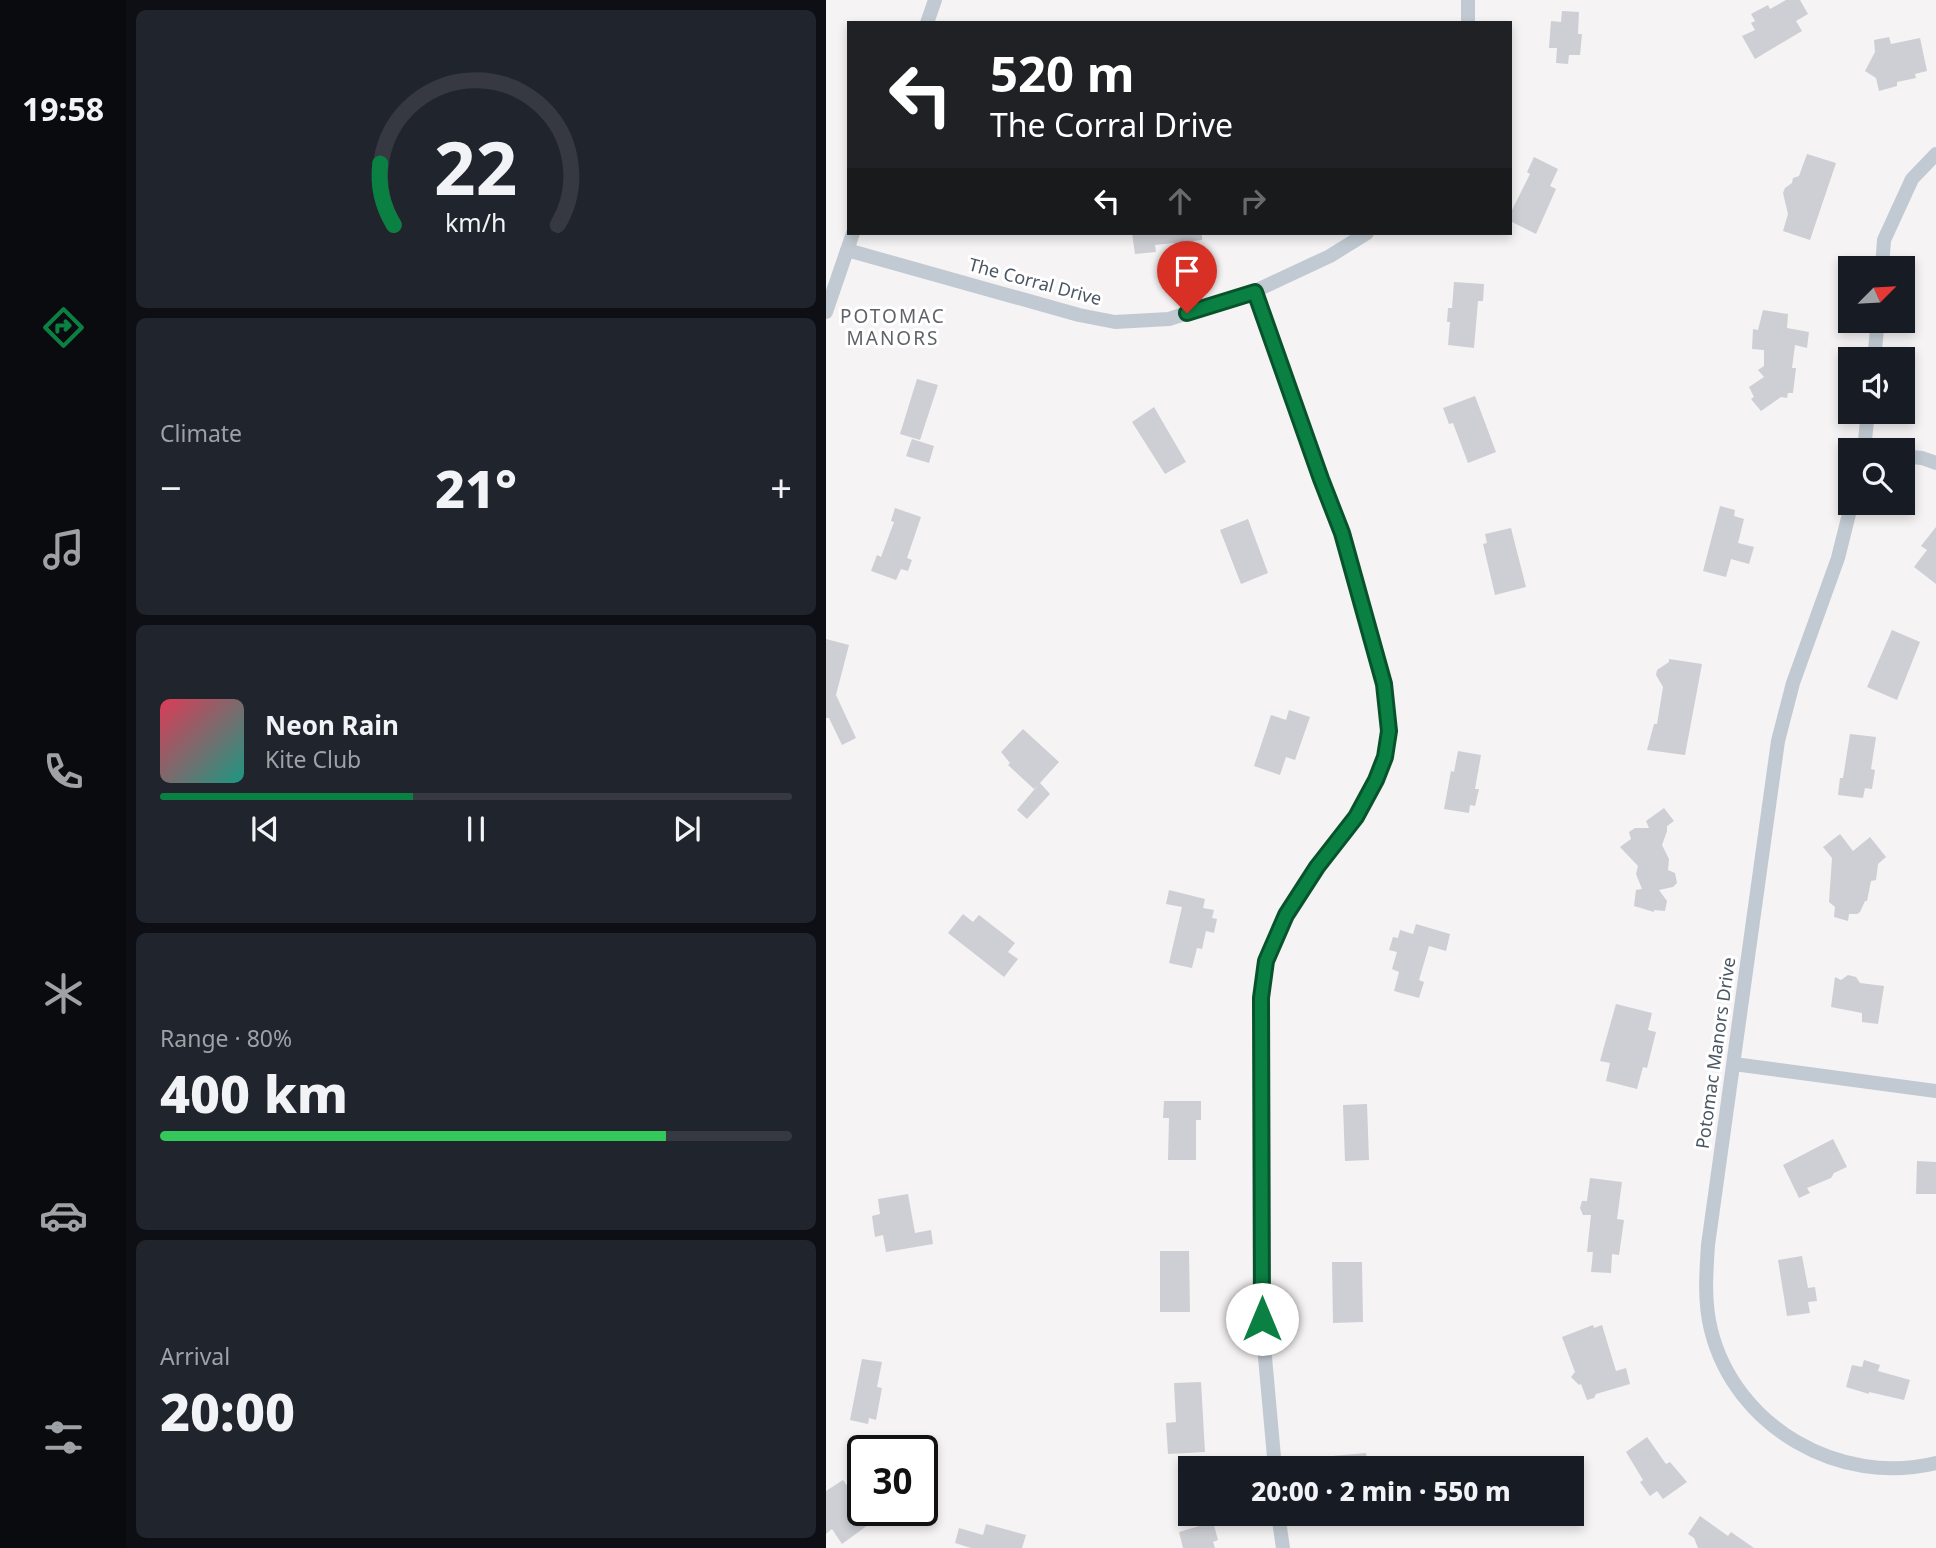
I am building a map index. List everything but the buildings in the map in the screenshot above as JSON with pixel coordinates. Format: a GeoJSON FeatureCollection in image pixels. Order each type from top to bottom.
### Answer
{"type":"FeatureCollection","features":[{"type":"Feature","properties":{"kind":"street"},"geometry":{"type":"LineString","coordinates":[[928,21],[935,0]]}},
{"type":"Feature","properties":{"kind":"street"},"geometry":{"type":"LineString","coordinates":[[1468,0],[1468,21]]}},
{"type":"Feature","properties":{"kind":"street"},"geometry":{"type":"LineString","coordinates":[[1883,256],[1884,240],[1912,179],[1936,154]]}},
{"type":"Feature","properties":{"kind":"street"},"geometry":{"type":"LineString","coordinates":[[826,312],[852,235]]}},
{"type":"Feature","properties":{"kind":"street","name":"The Corral Drive"},"geometry":{"type":"LineString","coordinates":[[847,250],[1079,315],[1115,322],[1169,319],[1255,292],[1330,256],[1364,235]]}},
{"type":"Feature","properties":{"kind":"street"},"geometry":{"type":"LineString","coordinates":[[1255,292],[1342,533],[1384,684],[1389,731],[1385,757],[1376,780],[1350,827],[1317,867],[1286,915],[1266,961],[1261,998],[1262,1324],[1274,1456]]}},
{"type":"Feature","properties":{"kind":"street"},"geometry":{"type":"LineString","coordinates":[[1915,457],[1936,463]]}},
{"type":"Feature","properties":{"kind":"street","name":"Potomac Manors Drive"},"geometry":{"type":"LineString","coordinates":[[1849,515],[1838,558],[1793,683],[1778,741],[1708,1245],[1704,1292],[1711,1330],[1720,1358],[1733,1381],[1773,1427],[1805,1448],[1843,1463],[1868,1468],[1918,1467],[1936,1463]]}},
{"type":"Feature","properties":{"kind":"street"},"geometry":{"type":"LineString","coordinates":[[1734,1064],[1936,1091]]}},
{"type":"Feature","properties":{"kind":"street"},"geometry":{"type":"LineString","coordinates":[[1280,1526],[1283,1548]]}},
{"type":"Feature","properties":{"kind":"district","name":"POTOMAC MANORS"},"geometry":{"type":"Point","coordinates":[893,327]}},
{"type":"Feature","properties":{"kind":"route"},"geometry":{"type":"LineString","coordinates":[[1187,313],[1255,292],[1342,533],[1384,684],[1389,731],[1385,757],[1376,780],[1350,827],[1317,867],[1286,915],[1266,961],[1261,998],[1262,1319]]}}]}
